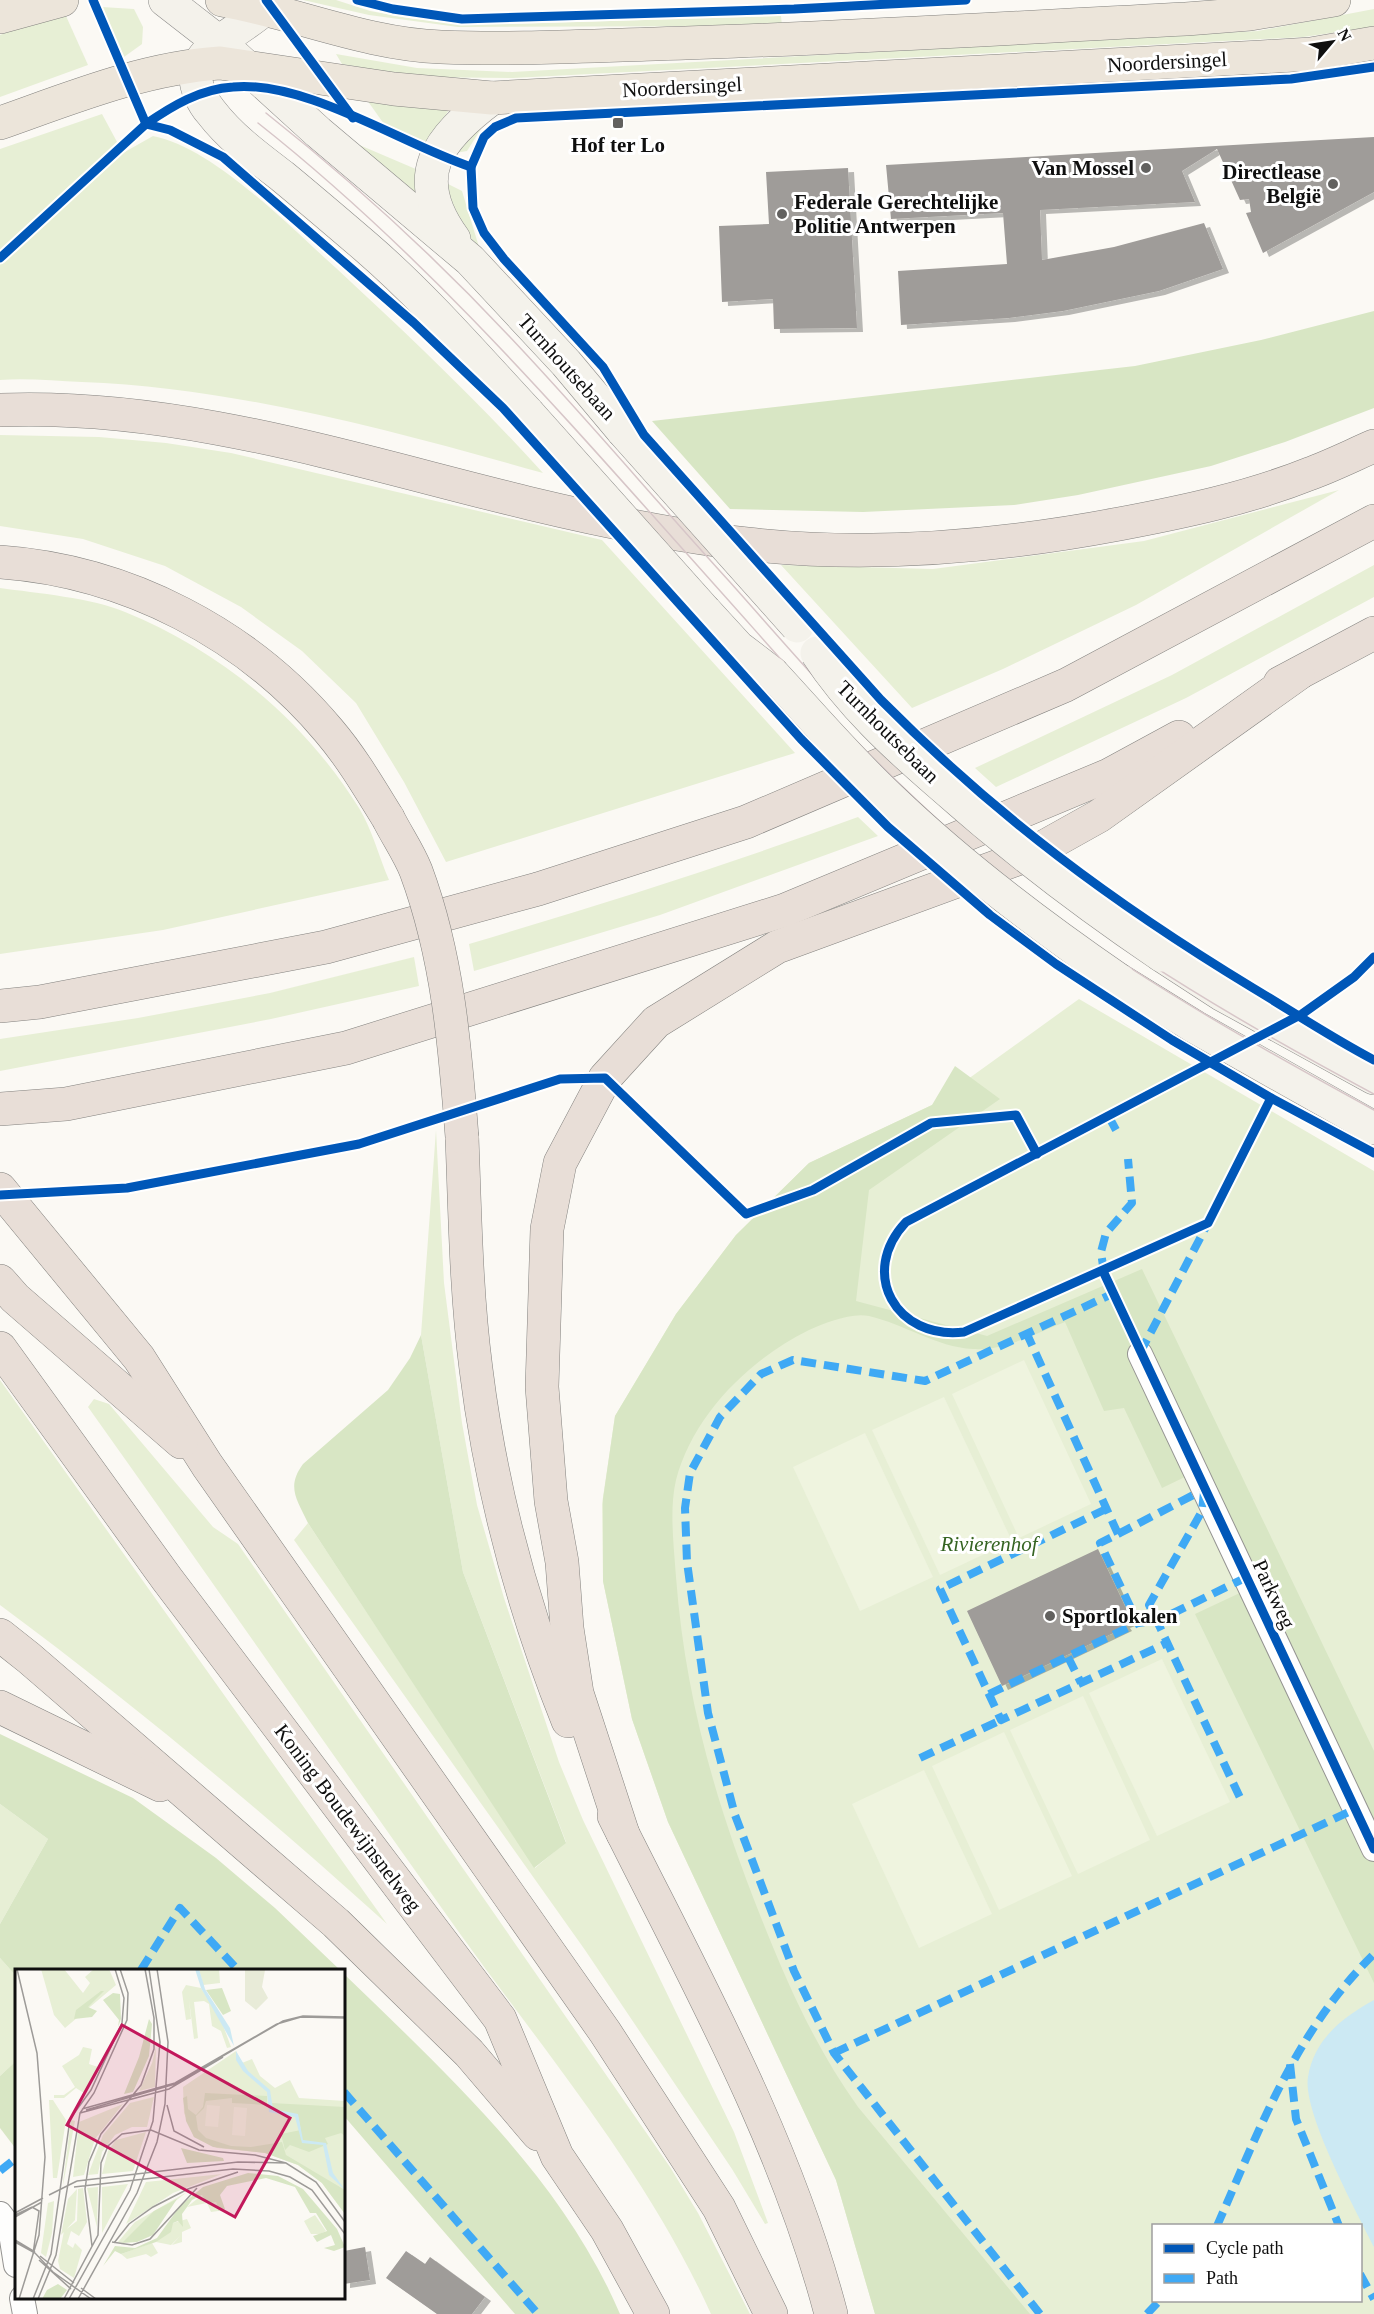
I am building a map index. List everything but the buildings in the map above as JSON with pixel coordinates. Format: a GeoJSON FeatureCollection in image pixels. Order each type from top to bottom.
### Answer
{"type":"FeatureCollection","features":[{"type":"Feature","properties":{"kind":"highway"},"geometry":{"type":"LineString","coordinates":[[0,410],[93,411],[178,422],[275,440],[536,505],[619,523],[700,538],[801,548],[920,548],[1073,533],[1171,515],[1264,489],[1308,475],[1374,446]]}},
{"type":"Feature","properties":{"kind":"highway"},"geometry":{"type":"LineString","coordinates":[[0,1006],[40,1002],[327,947],[537,889],[746,822],[1066,686],[1374,521]]}},
{"type":"Feature","properties":{"kind":"highway"},"geometry":{"type":"LineString","coordinates":[[0,562],[97,580],[141,594],[220,633],[292,692],[329,731],[388,818],[415,869],[443,963],[455,1047],[462,1137],[467,1279],[476,1369],[489,1453],[507,1538],[544,1661],[580,1749],[722,2031],[782,2168],[822,2279],[831,2314]]}},
{"type":"Feature","properties":{"kind":"highway"},"geometry":{"type":"LineString","coordinates":[[0,1109],[66,1104],[346,1048],[785,910],[1109,775],[1374,633]]}},
{"type":"Feature","properties":{"kind":"highway"},"geometry":{"type":"LineString","coordinates":[[623,1834],[577,1693],[567,1628],[562,1562],[551,1501],[542,1387],[547,1229],[560,1163],[605,1078],[656,1022],[777,947],[1031,854],[1099,816],[1298,674]]}},
{"type":"Feature","properties":{"kind":"highway"},"geometry":{"type":"LineString","coordinates":[[0,1189],[139,1358],[207,1465],[604,2032],[719,2208],[771,2314]]}},
{"type":"Feature","properties":{"kind":"highway"},"geometry":{"type":"LineString","coordinates":[[0,1281],[15,1298],[207,1465]]}},
{"type":"Feature","properties":{"kind":"highway","name":"Koning Boudewijnsnelweg"},"geometry":{"type":"LineString","coordinates":[[0,1348],[167,1579],[500,2019],[557,2156],[607,2230],[653,2314]]}},
{"type":"Feature","properties":{"kind":"highway"},"geometry":{"type":"LineString","coordinates":[[0,1635],[336,1923],[469,2053],[557,2156]]}},
{"type":"Feature","properties":{"kind":"highway"},"geometry":{"type":"LineString","coordinates":[[0,1707],[201,1805]]}},
{"type":"Feature","properties":{"kind":"main road"},"geometry":{"type":"LineString","coordinates":[[0,17],[62,0]]}},
{"type":"Feature","properties":{"kind":"main road"},"geometry":{"type":"LineString","coordinates":[[165,0],[208,53],[247,25],[262,10]]}},
{"type":"Feature","properties":{"kind":"main road","name":"Noordersingel"},"geometry":{"type":"LineString","coordinates":[[222,0],[357,35],[440,47],[779,40],[1250,14],[1334,0]]}},
{"type":"Feature","properties":{"kind":"main road","name":"Noordersingel"},"geometry":{"type":"LineString","coordinates":[[0,123],[208,53],[246,66],[394,90],[492,98],[1271,57],[1311,54],[1374,44]]}},
{"type":"Feature","properties":{"kind":"main road","name":"Turnhoutsebaan"},"geometry":{"type":"LineString","coordinates":[[208,53],[195,78],[200,94],[210,112],[244,146],[376,256],[423,302],[528,413],[738,647],[772,673],[889,798],[936,841],[1042,927],[1119,981],[1226,1045],[1374,1128]]}},
{"type":"Feature","properties":{"kind":"main road","name":"Turnhoutsebaan"},"geometry":{"type":"LineString","coordinates":[[246,66],[318,132],[470,260],[566,363],[623,431],[797,626],[848,695],[915,763],[1045,872],[1161,955],[1221,994],[1374,1078]]}},
{"type":"Feature","properties":{"kind":"main road"},"geometry":{"type":"LineString","coordinates":[[470,260],[440,217],[429,182],[436,156],[449,136],[466,117],[492,98]]}},
{"type":"Feature","properties":{"kind":"street","name":"Parkweg"},"geometry":{"type":"LineString","coordinates":[[1140,1354],[1374,1849]]}},
{"type":"Feature","properties":{"kind":"street"},"geometry":{"type":"LineString","coordinates":[[0,2214],[10,2227],[15,2259]]}},
{"type":"Feature","properties":{"kind":"street"},"geometry":{"type":"LineString","coordinates":[[22,2299],[25,2314]]}},
{"type":"Feature","properties":{"kind":"green space"},"geometry":{"type":"Polygon","coordinates":[[[303,0],[336,0],[370,11],[414,19],[458,22],[510,24],[781,16],[782,26],[458,27],[369,15],[303,0]]]}},
{"type":"Feature","properties":{"kind":"green space"},"geometry":{"type":"Polygon","coordinates":[[[102,7],[134,9],[143,27],[142,44],[124,57],[102,7]]]}},
{"type":"Feature","properties":{"kind":"green space"},"geometry":{"type":"Polygon","coordinates":[[[1374,9],[1374,27],[1303,37],[513,78],[415,77],[342,64],[336,54],[417,68],[512,72],[1258,31],[1374,9]]]}},
{"type":"Feature","properties":{"kind":"green space"},"geometry":{"type":"Polygon","coordinates":[[[66,16],[88,65],[0,97],[0,35],[23,26],[66,16]]]}},
{"type":"Feature","properties":{"kind":"green space"},"geometry":{"type":"Polygon","coordinates":[[[367,100],[449,110],[426,144],[384,124],[367,100]]]}},
{"type":"Feature","properties":{"kind":"green space"},"geometry":{"type":"Polygon","coordinates":[[[102,114],[123,153],[153,136],[176,143],[201,156],[250,191],[416,343],[543,473],[372,427],[257,402],[140,386],[20,379],[0,380],[0,149],[102,114]]]}},
{"type":"Feature","properties":{"kind":"green space"},"geometry":{"type":"Polygon","coordinates":[[[484,124],[467,151],[449,154],[484,124]]]}},
{"type":"Feature","properties":{"kind":"green space"},"geometry":{"type":"Polygon","coordinates":[[[336,135],[418,170],[419,204],[336,135]]]}},
{"type":"Feature","properties":{"kind":"green space"},"geometry":{"type":"Polygon","coordinates":[[[444,182],[462,191],[479,247],[464,231],[444,182]]]}},
{"type":"Feature","properties":{"kind":"green space"},"geometry":{"type":"Polygon","coordinates":[[[1374,311],[1374,408],[1285,442],[1211,466],[1078,495],[1014,505],[863,512],[730,509],[652,421],[1135,366],[1261,340],[1374,311]]]}},
{"type":"Feature","properties":{"kind":"green space"},"geometry":{"type":"Polygon","coordinates":[[[0,435],[99,437],[166,443],[231,453],[602,540],[795,753],[446,862],[404,782],[356,703],[302,651],[241,607],[165,566],[83,539],[0,526],[0,435]]]}},
{"type":"Feature","properties":{"kind":"green space"},"geometry":{"type":"Polygon","coordinates":[[[1339,490],[1136,605],[1003,669],[912,708],[781,565],[933,569],[1144,541],[1339,490]]]}},
{"type":"Feature","properties":{"kind":"green space"},"geometry":{"type":"Polygon","coordinates":[[[1374,565],[1374,597],[1186,698],[996,787],[975,768],[1172,675],[1374,565]]]}},
{"type":"Feature","properties":{"kind":"green space"},"geometry":{"type":"Polygon","coordinates":[[[0,588],[64,597],[112,607],[160,628],[227,668],[286,718],[337,776],[364,816],[389,880],[163,930],[0,954],[0,588]]]}},
{"type":"Feature","properties":{"kind":"green space"},"geometry":{"type":"Polygon","coordinates":[[[858,817],[878,836],[660,915],[474,971],[469,944],[665,884],[858,817]]]}},
{"type":"Feature","properties":{"kind":"green space"},"geometry":{"type":"Polygon","coordinates":[[[414,957],[419,986],[271,1019],[0,1071],[0,1039],[138,1018],[270,993],[414,957]]]}},
{"type":"Feature","properties":{"kind":"green space","name":"Rivierenhof"},"geometry":{"type":"Polygon","coordinates":[[[1079,999],[1374,1171],[1374,2314],[875,2314],[836,2180],[668,1822],[632,1719],[603,1581],[602,1504],[615,1416],[676,1314],[736,1235],[809,1163],[932,1105],[1079,999]]]}},
{"type":"Feature","properties":{"kind":"green space"},"geometry":{"type":"Polygon","coordinates":[[[955,1066],[1000,1099],[869,1190],[856,1301],[987,1336],[1142,1269],[1374,1751],[1374,1983],[1195,1614],[1244,1591],[1189,1475],[1162,1488],[1124,1408],[1104,1411],[1065,1322],[1009,1344],[973,1349],[946,1344],[882,1320],[862,1315],[822,1324],[787,1342],[745,1373],[710,1412],[684,1456],[676,1480],[673,1528],[680,1621],[705,1749],[716,1791],[760,1915],[792,1990],[828,2061],[858,2107],[1030,2314],[875,2314],[836,2180],[668,1822],[632,1719],[603,1581],[603,1499],[615,1416],[676,1314],[736,1235],[809,1163],[932,1105],[955,1066]]]}},
{"type":"Feature","properties":{"kind":"green space"},"geometry":{"type":"Polygon","coordinates":[[[436,1130],[444,1283],[462,1423],[477,1505],[504,1598],[559,1762],[583,1820],[734,2132],[768,2223],[765,2224],[732,2169],[585,1950],[294,1540],[308,1523],[535,1868],[566,1842],[463,1572],[421,1335],[436,1130]]]}},
{"type":"Feature","properties":{"kind":"green space"},"geometry":{"type":"Polygon","coordinates":[[[421,1335],[463,1572],[566,1843],[534,1868],[308,1523],[295,1494],[295,1480],[303,1464],[388,1390],[410,1358],[421,1335]]]}},
{"type":"Feature","properties":{"kind":"green space"},"geometry":{"type":"Polygon","coordinates":[[[1024,1360],[1091,1504],[1019,1538],[952,1394],[1024,1360]]]}},
{"type":"Feature","properties":{"kind":"green space"},"geometry":{"type":"Polygon","coordinates":[[[0,1380],[387,1924],[198,1760],[0,1605],[0,1380]]]}},
{"type":"Feature","properties":{"kind":"green space"},"geometry":{"type":"Polygon","coordinates":[[[944,1397],[1012,1541],[940,1575],[872,1430],[944,1397]]]}},
{"type":"Feature","properties":{"kind":"green space"},"geometry":{"type":"Polygon","coordinates":[[[94,1399],[109,1404],[213,1527],[238,1544],[670,2167],[698,2213],[750,2314],[711,2314],[686,2262],[627,2164],[458,1931],[88,1407],[94,1399]]]}},
{"type":"Feature","properties":{"kind":"green space"},"geometry":{"type":"Polygon","coordinates":[[[865,1433],[933,1577],[860,1611],[793,1467],[865,1433]]]}},
{"type":"Feature","properties":{"kind":"green space"},"geometry":{"type":"Polygon","coordinates":[[[1162,1659],[1230,1802],[1157,1836],[1089,1693],[1162,1659]]]}},
{"type":"Feature","properties":{"kind":"green space"},"geometry":{"type":"Polygon","coordinates":[[[1083,1696],[1150,1840],[1078,1874],[1010,1730],[1083,1696]]]}},
{"type":"Feature","properties":{"kind":"green space"},"geometry":{"type":"Polygon","coordinates":[[[1004,1732],[1072,1876],[999,1910],[932,1766],[1004,1732]]]}},
{"type":"Feature","properties":{"kind":"green space"},"geometry":{"type":"Polygon","coordinates":[[[0,1734],[133,1798],[216,1858],[275,1908],[339,1969],[15,1969],[15,1975],[0,1958],[0,1924],[48,1839],[0,1804],[0,1734]]]}},
{"type":"Feature","properties":{"kind":"green space"},"geometry":{"type":"Polygon","coordinates":[[[924,1770],[992,1914],[919,1948],[852,1804],[924,1770]]]}},
{"type":"Feature","properties":{"kind":"green space"},"geometry":{"type":"Polygon","coordinates":[[[0,1804],[48,1839],[0,1924],[0,1804]]]}},
{"type":"Feature","properties":{"kind":"green space"},"geometry":{"type":"Polygon","coordinates":[[[0,1958],[15,1975],[15,2062],[0,2076],[0,1958]]]}},
{"type":"Feature","properties":{"kind":"green space"},"geometry":{"type":"Polygon","coordinates":[[[345,1975],[462,2090],[535,2173],[596,2264],[620,2314],[515,2314],[345,2117],[345,1975]]]}},
{"type":"Feature","properties":{"kind":"green space"},"geometry":{"type":"Polygon","coordinates":[[[15,2062],[15,2148],[0,2128],[0,2076],[15,2062]]]}},
{"type":"Feature","properties":{"kind":"water"},"geometry":{"type":"Polygon","coordinates":[[[1374,2000],[1374,2247],[1322,2137],[1308,2093],[1308,2077],[1311,2063],[1323,2040],[1351,2014],[1374,2000]]]}},
{"type":"Feature","properties":{"kind":"tram line"},"geometry":{"type":"LineString","coordinates":[[266,113],[392,220],[481,306],[565,396],[828,693],[934,799],[1037,885],[1091,924],[1256,1029],[1374,1094]]}},
{"type":"Feature","properties":{"kind":"tram line"},"geometry":{"type":"LineString","coordinates":[[258,123],[321,175],[439,285],[605,462],[829,713],[921,805],[959,839],[1038,904],[1135,971],[1253,1043],[1374,1110]]}},
{"type":"Feature","properties":{"kind":"marked path"},"geometry":{"type":"LineString","coordinates":[[1109,1117],[1116,1130]]}},
{"type":"Feature","properties":{"kind":"marked path"},"geometry":{"type":"LineString","coordinates":[[1104,1273],[1101,1252],[1106,1233],[1132,1203],[1128,1159]]}},
{"type":"Feature","properties":{"kind":"marked path"},"geometry":{"type":"LineString","coordinates":[[1140,1353],[1208,1223]]}},
{"type":"Feature","properties":{"kind":"marked path"},"geometry":{"type":"LineString","coordinates":[[1040,2314],[834,2053],[794,1971],[735,1815],[708,1713],[687,1562],[685,1508],[690,1473],[720,1417],[761,1374],[793,1360],[925,1381],[1112,1294]]}},
{"type":"Feature","properties":{"kind":"marked path"},"geometry":{"type":"LineString","coordinates":[[1026,1332],[1118,1534],[1100,1543],[1138,1623],[1157,1621],[1243,1804]]}},
{"type":"Feature","properties":{"kind":"marked path"},"geometry":{"type":"LineString","coordinates":[[1118,1534],[1205,1489]]}},
{"type":"Feature","properties":{"kind":"marked path"},"geometry":{"type":"LineString","coordinates":[[1204,1492],[1202,1511],[1149,1605],[1157,1621],[1247,1577]]}},
{"type":"Feature","properties":{"kind":"marked path"},"geometry":{"type":"LineString","coordinates":[[1106,1509],[940,1589],[1001,1720],[1167,1643]]}},
{"type":"Feature","properties":{"kind":"marked path"},"geometry":{"type":"LineString","coordinates":[[989,1694],[1138,1623]]}},
{"type":"Feature","properties":{"kind":"marked path"},"geometry":{"type":"LineString","coordinates":[[1068,1657],[1081,1683]]}},
{"type":"Feature","properties":{"kind":"marked path"},"geometry":{"type":"LineString","coordinates":[[920,1758],[1001,1720]]}},
{"type":"Feature","properties":{"kind":"marked path"},"geometry":{"type":"LineString","coordinates":[[834,2053],[1353,1810]]}},
{"type":"Feature","properties":{"kind":"marked path"},"geometry":{"type":"LineString","coordinates":[[142,1969],[180,1908],[237,1969]]}},
{"type":"Feature","properties":{"kind":"marked path"},"geometry":{"type":"LineString","coordinates":[[1218,2224],[1265,2117],[1301,2048],[1347,1983],[1374,1954]]}},
{"type":"Feature","properties":{"kind":"marked path"},"geometry":{"type":"LineString","coordinates":[[1290,2064],[1296,2119],[1338,2224]]}},
{"type":"Feature","properties":{"kind":"marked path"},"geometry":{"type":"LineString","coordinates":[[345,2093],[538,2314]]}},
{"type":"Feature","properties":{"kind":"marked path"},"geometry":{"type":"LineString","coordinates":[[0,2171],[15,2159]]}},
{"type":"Feature","properties":{"kind":"marked path"},"geometry":{"type":"LineString","coordinates":[[1362,2278],[1374,2299]]}},
{"type":"Feature","properties":{"kind":"marked path"},"geometry":{"type":"LineString","coordinates":[[1147,2314],[1158,2302]]}},
{"type":"Feature","properties":{"kind":"cycle path"},"geometry":{"type":"LineString","coordinates":[[93,0],[146,124]]}},
{"type":"Feature","properties":{"kind":"cycle path"},"geometry":{"type":"LineString","coordinates":[[266,0],[353,118]]}},
{"type":"Feature","properties":{"kind":"cycle path"},"geometry":{"type":"LineString","coordinates":[[357,0],[393,9],[462,19],[794,9],[966,0]]}},
{"type":"Feature","properties":{"kind":"cycle path"},"geometry":{"type":"LineString","coordinates":[[1374,67],[1291,79],[516,118],[495,127],[484,137],[471,167],[473,208],[484,233],[504,259],[603,367],[644,435],[881,700],[968,782],[1058,856],[1104,890],[1202,956],[1374,1060]]}},
{"type":"Feature","properties":{"kind":"cycle path"},"geometry":{"type":"LineString","coordinates":[[0,258],[146,124],[187,100],[221,88],[261,87],[291,93],[322,103],[471,167]]}},
{"type":"Feature","properties":{"kind":"cycle path"},"geometry":{"type":"LineString","coordinates":[[146,124],[170,130],[223,157],[414,323],[503,408],[801,739],[888,827],[990,915],[1056,964],[1172,1040],[1271,1098],[1374,1153]]}},
{"type":"Feature","properties":{"kind":"cycle path"},"geometry":{"type":"LineString","coordinates":[[1271,1098],[1208,1223],[964,1332],[940,1332],[920,1325],[903,1314],[891,1299],[885,1281],[885,1262],[892,1242],[906,1222],[1302,1014],[1354,977],[1374,957]]}},
{"type":"Feature","properties":{"kind":"cycle path"},"geometry":{"type":"LineString","coordinates":[[0,1195],[127,1188],[359,1144],[560,1079],[605,1078],[746,1214],[813,1190],[931,1123],[1016,1115],[1037,1154]]}},
{"type":"Feature","properties":{"kind":"cycle path"},"geometry":{"type":"LineString","coordinates":[[1103,1271],[1374,1849]]}},
{"type":"Feature","properties":{"kind":"place","name":"Hof ter Lo"},"geometry":{"type":"Point","coordinates":[618,123]}},
{"type":"Feature","properties":{"kind":"place","name":"Van Mossel"},"geometry":{"type":"Point","coordinates":[1146,168]}},
{"type":"Feature","properties":{"kind":"place","name":"Directlease België"},"geometry":{"type":"Point","coordinates":[1333,184]}},
{"type":"Feature","properties":{"kind":"place","name":"Federale Gerechtelijke Politie Antwerpen"},"geometry":{"type":"Point","coordinates":[782,214]}},
{"type":"Feature","properties":{"kind":"place","name":"Sportlokalen"},"geometry":{"type":"Point","coordinates":[1050,1616]}}]}
